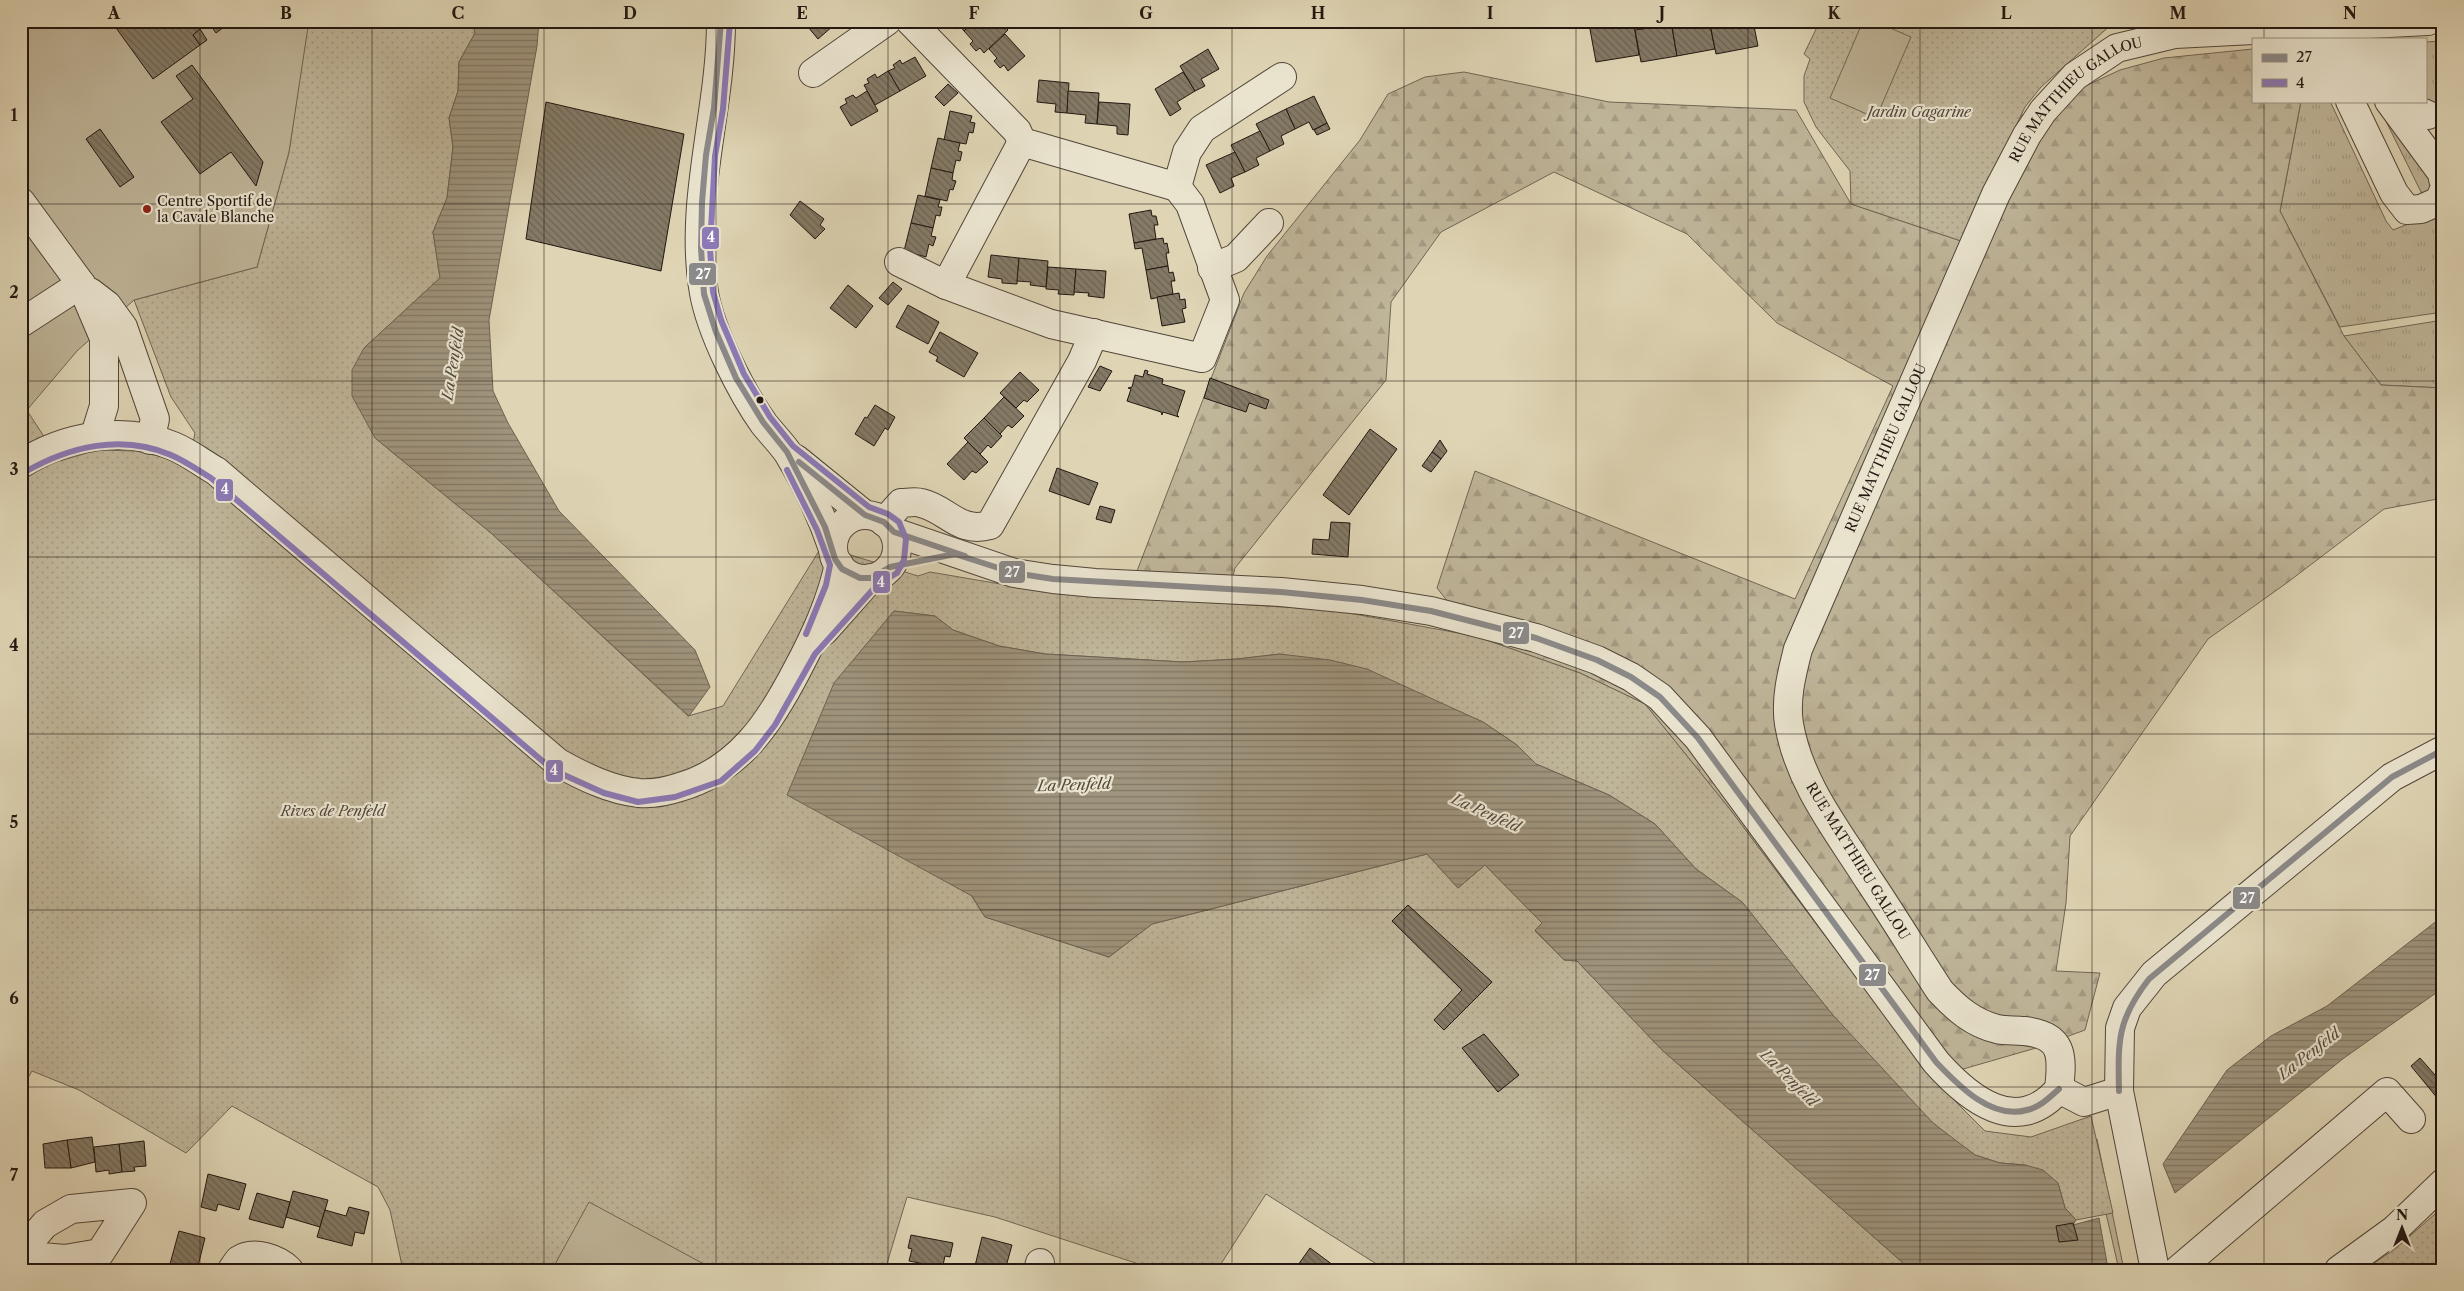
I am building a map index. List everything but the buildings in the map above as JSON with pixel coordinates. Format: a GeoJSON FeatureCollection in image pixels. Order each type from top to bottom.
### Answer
{"type":"FeatureCollection","features":[{"type":"Feature","properties":{"kind":"street"},"geometry":{"type":"LineString","coordinates":[[721,21],[714,108],[706,155],[700,248],[704,294],[703,326],[763,422],[787,452],[825,527],[836,557],[850,575],[860,578],[955,554]]}},
{"type":"Feature","properties":{"kind":"street"},"geometry":{"type":"LineString","coordinates":[[813,73],[887,21]]}},
{"type":"Feature","properties":{"kind":"street"},"geometry":{"type":"LineString","coordinates":[[900,262],[946,285],[1051,324],[1202,358],[1225,300],[1190,204],[1177,187],[1022,142],[1017,131],[910,21]]}},
{"type":"Feature","properties":{"kind":"street","name":"RUE MATTHIEU GALLOU"},"geometry":{"type":"LineString","coordinates":[[2059,1089],[2060,1054],[2054,1041],[2041,1034],[1998,1029],[1979,1022],[1959,1011],[1940,991],[1816,798],[1800,762],[1790,724],[1788,708],[1792,674],[1798,649],[1996,194],[2027,135],[2043,111],[2076,76],[2117,48],[2175,34],[2337,28],[2428,21]]}},
{"type":"Feature","properties":{"kind":"street"},"geometry":{"type":"LineString","coordinates":[[1177,187],[1187,152],[1202,129],[1282,77]]}},
{"type":"Feature","properties":{"kind":"street"},"geometry":{"type":"LineString","coordinates":[[2350,102],[2394,193],[2407,210],[2421,209],[2439,201],[2443,192]]}},
{"type":"Feature","properties":{"kind":"street"},"geometry":{"type":"LineString","coordinates":[[2390,102],[2442,173],[2443,179]]}},
{"type":"Feature","properties":{"kind":"street"},"geometry":{"type":"LineString","coordinates":[[2398,102],[2428,115]]}},
{"type":"Feature","properties":{"kind":"street"},"geometry":{"type":"LineString","coordinates":[[946,285],[1022,142]]}},
{"type":"Feature","properties":{"kind":"street"},"geometry":{"type":"LineString","coordinates":[[21,202],[81,284],[104,338],[104,406],[96,435]]}},
{"type":"Feature","properties":{"kind":"street"},"geometry":{"type":"LineString","coordinates":[[1212,268],[1236,258],[1269,223]]}},
{"type":"Feature","properties":{"kind":"street"},"geometry":{"type":"LineString","coordinates":[[21,323],[81,284]]}},
{"type":"Feature","properties":{"kind":"street"},"geometry":{"type":"LineString","coordinates":[[81,284],[107,306],[123,327],[155,419],[150,440]]}},
{"type":"Feature","properties":{"kind":"street"},"geometry":{"type":"LineString","coordinates":[[881,523],[901,503],[922,502],[962,524],[977,528],[990,525],[1082,361],[1094,334]]}},
{"type":"Feature","properties":{"kind":"street"},"geometry":{"type":"LineString","coordinates":[[21,464],[44,451],[96,435],[128,436],[172,446],[216,471],[557,762],[607,785],[639,793],[656,792],[698,782],[717,772],[749,744],[768,720],[808,649],[831,596],[836,557],[834,538],[839,528],[855,516],[881,523],[955,554],[1014,572],[1053,579],[1095,583],[1282,592],[1372,602],[1431,611],[1526,636],[1597,660],[1631,677],[1660,698],[1698,738],[1936,1062],[1955,1083],[1974,1098],[1992,1108],[2010,1112],[2026,1111],[2041,1106],[2059,1089],[2084,1102],[2120,1091]]}},
{"type":"Feature","properties":{"kind":"street"},"geometry":{"type":"LineString","coordinates":[[787,452],[881,523],[896,548],[880,572],[808,649]]}},
{"type":"Feature","properties":{"kind":"street"},"geometry":{"type":"LineString","coordinates":[[2411,1119],[2388,1092],[2162,1267],[2120,1091],[2120,1028],[2127,1008],[2149,979],[2392,777],[2443,750]]}},
{"type":"Feature","properties":{"kind":"street"},"geometry":{"type":"LineString","coordinates":[[2339,1270],[2394,1230],[2443,1183]]}},
{"type":"Feature","properties":{"kind":"street"},"geometry":{"type":"LineString","coordinates":[[21,1252],[45,1224],[71,1209],[132,1203],[100,1253],[65,1259],[30,1256],[21,1261]]}},
{"type":"Feature","properties":{"kind":"street"},"geometry":{"type":"LineString","coordinates":[[232,1270],[239,1260],[254,1256],[274,1259],[289,1270]]}},
{"type":"Feature","properties":{"kind":"green space","name":"Centre Sportif de la Cavale Blanche"},"geometry":{"type":"Polygon","coordinates":[[[21,21],[308,21],[308,27],[289,152],[257,267],[134,300],[77,351],[21,417],[21,21]]]}},
{"type":"Feature","properties":{"kind":"green space","name":"Rives de Penfeld"},"geometry":{"type":"Polygon","coordinates":[[[308,21],[472,21],[475,33],[459,62],[458,91],[449,118],[453,147],[447,198],[433,232],[440,278],[364,348],[375,438],[491,533],[688,716],[723,706],[822,546],[918,576],[930,572],[1053,593],[1332,610],[1475,636],[1580,673],[1645,704],[1729,808],[1932,1078],[1985,1131],[2031,1137],[2091,1116],[2113,1213],[2076,1220],[2065,1208],[2058,1183],[2025,1165],[2000,1163],[1975,1155],[1953,1139],[1933,1123],[1886,1076],[1832,1014],[1742,902],[1696,869],[1655,824],[1609,795],[1536,764],[1517,745],[1483,722],[1425,697],[1280,654],[1183,662],[1045,654],[999,646],[953,630],[935,616],[894,611],[834,684],[985,917],[1109,957],[1152,924],[1427,854],[1458,888],[1485,865],[1543,924],[1535,931],[1564,960],[1577,961],[1662,1050],[1911,1270],[1386,1270],[1266,1194],[1217,1270],[1157,1270],[995,1217],[907,1197],[885,1270],[403,1270],[390,1210],[378,1187],[232,1106],[186,1153],[79,1090],[32,1071],[21,1090],[21,417],[28,412],[60,461],[97,450],[136,451],[189,463],[195,433],[171,397],[134,300],[257,267],[289,152],[308,21]]]}},
{"type":"Feature","properties":{"kind":"green space","name":"Jardin Gagarine"},"geometry":{"type":"Polygon","coordinates":[[[1820,21],[2122,21],[2122,23],[2112,24],[2041,87],[2025,107],[1961,241],[1851,204],[1850,171],[1816,127],[1804,102],[1804,76],[1810,59],[1804,54],[1820,21]]]}},
{"type":"Feature","properties":{"kind":"green space"},"geometry":{"type":"Polygon","coordinates":[[[1863,21],[1874,21],[1911,37],[1876,118],[1830,98],[1863,21]]]}},
{"type":"Feature","properties":{"kind":"green space"},"geometry":{"type":"Polygon","coordinates":[[[2443,41],[2443,106],[2426,100],[2426,42],[2443,41]]]}},
{"type":"Feature","properties":{"kind":"green space"},"geometry":{"type":"Polygon","coordinates":[[[2252,49],[2252,102],[2301,102],[2280,211],[2344,336],[2381,385],[2443,388],[2443,498],[2384,509],[2288,582],[2208,639],[2070,836],[2066,903],[2056,971],[2100,973],[2085,1030],[2036,1048],[1932,1078],[1729,808],[1645,704],[1580,673],[1475,636],[1437,588],[1475,471],[1795,599],[1893,386],[1777,323],[1687,234],[1554,172],[1441,232],[1391,302],[1386,380],[1235,568],[1226,603],[1127,597],[1244,293],[1267,256],[1360,140],[1388,94],[1425,77],[1464,72],[1609,102],[1796,110],[1851,204],[1961,241],[2018,117],[2120,70],[2164,58],[2252,49]]]}},
{"type":"Feature","properties":{"kind":"green space"},"geometry":{"type":"Polygon","coordinates":[[[2301,102],[2330,102],[2386,221],[2393,230],[2443,210],[2443,312],[2340,327],[2280,211],[2301,102]]]}},
{"type":"Feature","properties":{"kind":"green space"},"geometry":{"type":"Polygon","coordinates":[[[2376,102],[2438,184],[2425,200],[2376,102]]]}},
{"type":"Feature","properties":{"kind":"green space"},"geometry":{"type":"Polygon","coordinates":[[[2443,320],[2443,388],[2381,385],[2344,336],[2443,320]]]}},
{"type":"Feature","properties":{"kind":"green space"},"geometry":{"type":"Polygon","coordinates":[[[2089,1139],[2097,1139],[2124,1270],[2119,1270],[2089,1139]]]}},
{"type":"Feature","properties":{"kind":"green space"},"geometry":{"type":"Polygon","coordinates":[[[589,1202],[715,1270],[559,1270],[554,1266],[589,1202]]]}},
{"type":"Feature","properties":{"kind":"green space"},"geometry":{"type":"Polygon","coordinates":[[[2443,1207],[2443,1270],[2364,1270],[2395,1249],[2443,1207]]]}},
{"type":"Feature","properties":{"kind":"water","name":"La Penfeld"},"geometry":{"type":"Polygon","coordinates":[[[472,21],[539,21],[537,46],[489,320],[493,391],[508,423],[559,511],[695,650],[710,687],[689,716],[491,533],[375,438],[352,396],[352,370],[364,348],[440,278],[433,232],[447,198],[453,147],[449,118],[458,91],[459,62],[475,33],[472,21]]]}},
{"type":"Feature","properties":{"kind":"water","name":"La Penfeld"},"geometry":{"type":"Polygon","coordinates":[[[894,611],[935,616],[953,630],[999,646],[1045,654],[1183,662],[1280,654],[1330,660],[1367,669],[1483,722],[1517,745],[1536,764],[1609,795],[1655,824],[1696,869],[1742,902],[1832,1014],[1933,1123],[1975,1155],[2000,1163],[2025,1165],[2043,1170],[2058,1183],[2065,1208],[2076,1220],[2073,1225],[2099,1218],[2107,1263],[2095,1265],[2095,1270],[1911,1270],[1662,1050],[1577,961],[1564,960],[1535,930],[1542,923],[1485,865],[1458,888],[1427,854],[1152,924],[1109,957],[985,917],[972,896],[787,795],[834,683],[894,611]]]}},
{"type":"Feature","properties":{"kind":"water","name":"La Penfeld"},"geometry":{"type":"Polygon","coordinates":[[[2443,916],[2443,988],[2344,1058],[2175,1193],[2163,1164],[2227,1070],[2271,1036],[2327,1006],[2443,916]]]}},
{"type":"Feature","properties":{"kind":"transit line","name":"27"},"geometry":{"type":"LineString","coordinates":[[721,21],[714,108],[706,155],[702,202],[701,248],[704,294],[716,332],[736,378],[763,422],[787,452],[825,527],[835,559],[842,569],[860,578],[871,578],[890,567],[955,554],[1014,573],[1053,579],[1281,592],[1362,600],[1431,611],[1536,638],[1597,660],[1631,677],[1660,697],[1698,738],[1936,1062],[1954,1081],[1988,1105],[2014,1112],[2036,1107],[2059,1089]]}},
{"type":"Feature","properties":{"kind":"transit line","name":"4"},"geometry":{"type":"LineString","coordinates":[[25,472],[60,455],[96,446],[134,445],[171,455],[211,478],[553,770],[604,793],[638,802],[675,797],[721,781],[755,751],[775,725],[815,654],[877,585],[897,573],[904,560],[906,539],[899,522],[888,514],[869,507],[793,446],[770,417],[744,374],[721,320],[713,292],[710,248],[715,156],[723,109],[730,22]]}},
{"type":"Feature","properties":{"kind":"transit line","name":"27"},"geometry":{"type":"LineString","coordinates":[[799,462],[865,515],[884,522],[894,532],[965,556]]}},
{"type":"Feature","properties":{"kind":"transit line","name":"4"},"geometry":{"type":"LineString","coordinates":[[787,470],[817,530],[830,565],[826,585],[806,634]]}},
{"type":"Feature","properties":{"kind":"transit line","name":"27"},"geometry":{"type":"LineString","coordinates":[[2119,1091],[2120,1044],[2125,1019],[2138,994],[2149,979],[2392,777],[2443,750]]}},
{"type":"Feature","properties":{"kind":"place","name":"Centre Sportif de la Cavale Blanche"},"geometry":{"type":"Point","coordinates":[147,209]}}]}
